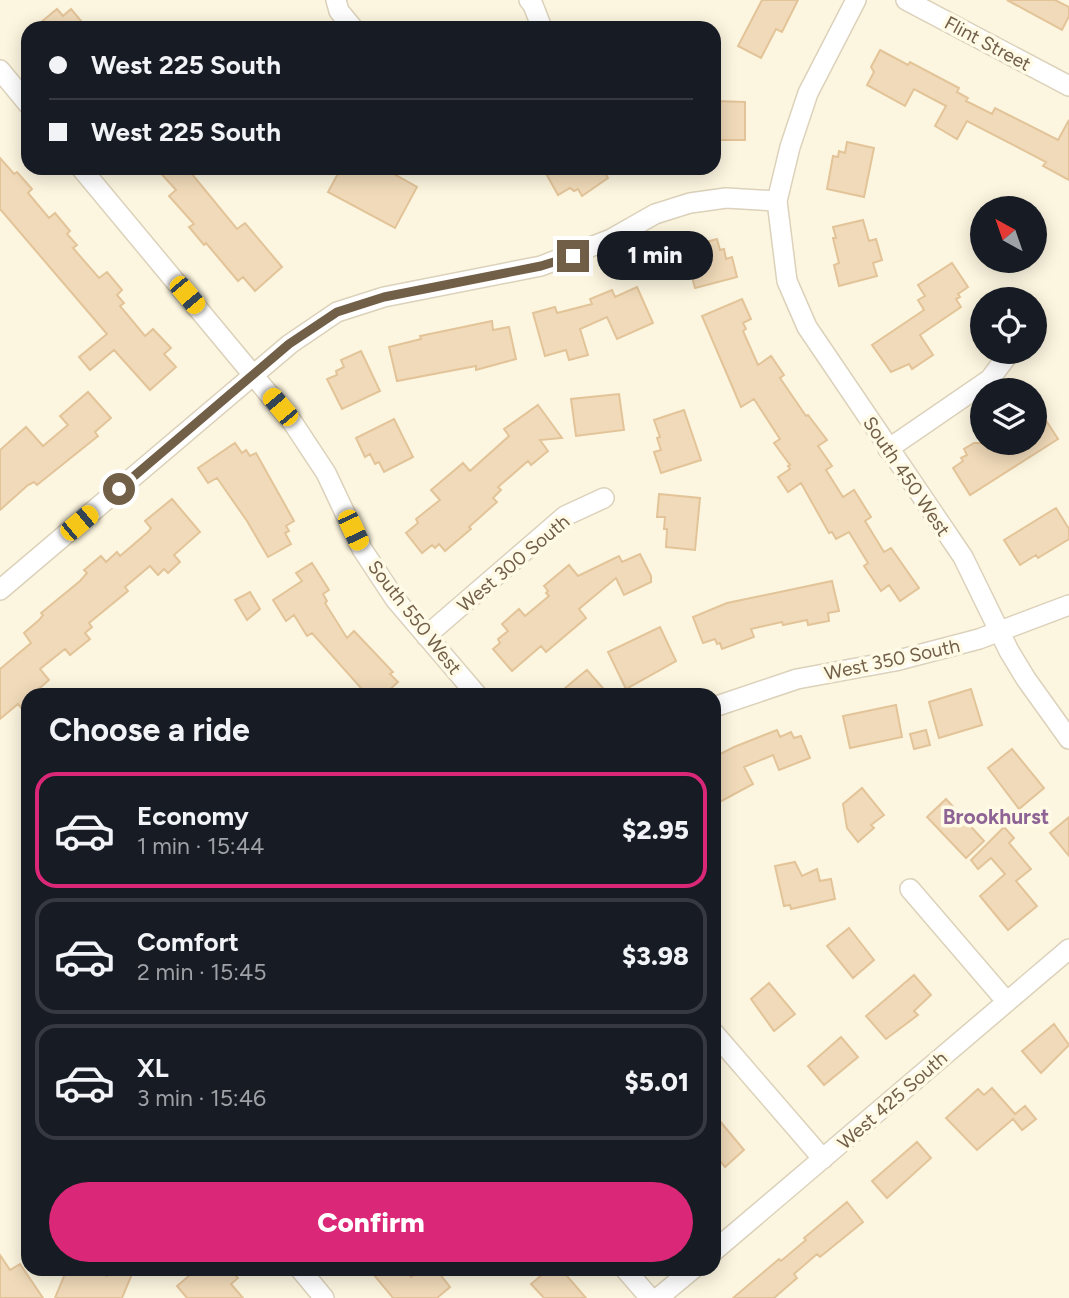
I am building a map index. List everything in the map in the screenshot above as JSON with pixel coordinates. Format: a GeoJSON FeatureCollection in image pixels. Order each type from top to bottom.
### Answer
{"type":"FeatureCollection","features":[{"type":"Feature","properties":{"kind":"street"},"geometry":{"type":"LineString","coordinates":[[336,0],[339,11],[347,21]]}},
{"type":"Feature","properties":{"kind":"street"},"geometry":{"type":"LineString","coordinates":[[529,0],[539,21]]}},
{"type":"Feature","properties":{"kind":"street"},"geometry":{"type":"LineString","coordinates":[[0,590],[289,344],[337,312],[384,297],[541,266],[611,239],[655,214],[690,203],[726,198],[777,201],[790,147],[808,93],[856,0]]}},
{"type":"Feature","properties":{"kind":"street","name":"Flint Street"},"geometry":{"type":"LineString","coordinates":[[906,0],[1069,86]]}},
{"type":"Feature","properties":{"kind":"street"},"geometry":{"type":"LineString","coordinates":[[0,70],[21,96]]}},
{"type":"Feature","properties":{"kind":"street","name":"South 550 West"},"geometry":{"type":"LineString","coordinates":[[87,175],[293,423],[326,473],[362,549],[395,598],[471,688]]}},
{"type":"Feature","properties":{"kind":"street","name":"South 450 West"},"geometry":{"type":"LineString","coordinates":[[777,201],[787,281],[807,327],[963,557],[999,633],[1026,678],[1069,738]]}},
{"type":"Feature","properties":{"kind":"street"},"geometry":{"type":"LineString","coordinates":[[888,449],[990,379],[1001,364]]}},
{"type":"Feature","properties":{"kind":"street","name":"West 300 South"},"geometry":{"type":"LineString","coordinates":[[426,636],[565,516],[604,498]]}},
{"type":"Feature","properties":{"kind":"street","name":"West 350 South"},"geometry":{"type":"LineString","coordinates":[[721,705],[797,679],[895,661],[999,633],[1069,605]]}},
{"type":"Feature","properties":{"kind":"street"},"geometry":{"type":"LineString","coordinates":[[910,889],[1007,1002]]}},
{"type":"Feature","properties":{"kind":"street","name":"West 425 South"},"geometry":{"type":"LineString","coordinates":[[721,1245],[1069,949]]}},
{"type":"Feature","properties":{"kind":"street"},"geometry":{"type":"LineString","coordinates":[[721,1041],[823,1158]]}},
{"type":"Feature","properties":{"kind":"street"},"geometry":{"type":"LineString","coordinates":[[306,1276],[324,1298]]}},
{"type":"Feature","properties":{"kind":"street"},"geometry":{"type":"LineString","coordinates":[[631,1276],[650,1298]]}},
{"type":"Feature","properties":{"kind":"street"},"geometry":{"type":"LineString","coordinates":[[658,1298],[685,1276]]}},
{"type":"Feature","properties":{"kind":"building"},"geometry":{"type":"Polygon","coordinates":[[[762,0],[798,0],[782,32],[776,29],[761,58],[738,46],[762,0]]]}},
{"type":"Feature","properties":{"kind":"building"},"geometry":{"type":"Polygon","coordinates":[[[1007,0],[1055,0],[1069,7],[1069,16],[1062,30],[1007,0]]]}},
{"type":"Feature","properties":{"kind":"building"},"geometry":{"type":"Polygon","coordinates":[[[57,9],[63,16],[71,9],[81,21],[42,21],[57,9]]]}},
{"type":"Feature","properties":{"kind":"building"},"geometry":{"type":"Polygon","coordinates":[[[880,50],[908,65],[910,62],[959,88],[957,92],[968,98],[966,101],[992,114],[995,108],[1058,140],[1069,120],[1069,180],[1043,166],[1046,162],[967,121],[957,139],[935,126],[946,106],[914,89],[905,106],[867,85],[874,72],[871,67],[880,50]]]}},
{"type":"Feature","properties":{"kind":"building"},"geometry":{"type":"Polygon","coordinates":[[[721,101],[745,102],[745,140],[721,140],[721,101]]]}},
{"type":"Feature","properties":{"kind":"building"},"geometry":{"type":"Polygon","coordinates":[[[847,142],[874,148],[864,197],[827,189],[833,156],[838,157],[839,151],[845,153],[847,142]]]}},
{"type":"Feature","properties":{"kind":"building"},"geometry":{"type":"Polygon","coordinates":[[[0,158],[32,189],[28,193],[49,218],[55,213],[70,231],[67,234],[77,245],[73,248],[99,278],[107,272],[122,290],[117,295],[124,303],[120,306],[145,336],[153,329],[171,348],[164,354],[176,367],[150,390],[114,350],[90,370],[79,357],[107,334],[0,209],[0,158]]]}},
{"type":"Feature","properties":{"kind":"building"},"geometry":{"type":"Polygon","coordinates":[[[162,175],[193,175],[237,229],[245,223],[282,267],[255,291],[243,277],[238,281],[189,227],[194,224],[169,196],[176,190],[162,175]]]}},
{"type":"Feature","properties":{"kind":"building"},"geometry":{"type":"Polygon","coordinates":[[[337,175],[396,175],[417,187],[395,228],[328,192],[337,175]]]}},
{"type":"Feature","properties":{"kind":"building"},"geometry":{"type":"Polygon","coordinates":[[[547,175],[606,175],[608,178],[582,196],[578,189],[574,191],[570,188],[558,195],[547,175]]]}},
{"type":"Feature","properties":{"kind":"building"},"geometry":{"type":"Polygon","coordinates":[[[863,220],[869,241],[876,239],[882,260],[873,263],[877,276],[839,286],[834,265],[839,263],[833,227],[863,220]]]}},
{"type":"Feature","properties":{"kind":"building"},"geometry":{"type":"Polygon","coordinates":[[[717,239],[720,250],[724,249],[726,259],[732,257],[737,277],[695,288],[684,248],[717,239]]]}},
{"type":"Feature","properties":{"kind":"building"},"geometry":{"type":"Polygon","coordinates":[[[952,263],[968,287],[958,294],[960,297],[956,299],[961,307],[920,335],[933,355],[912,369],[909,364],[891,372],[872,345],[924,310],[918,300],[925,296],[918,285],[952,263]]]}},
{"type":"Feature","properties":{"kind":"building"},"geometry":{"type":"Polygon","coordinates":[[[637,287],[653,323],[617,339],[607,317],[580,329],[588,355],[569,360],[566,350],[545,356],[533,313],[555,307],[557,313],[592,304],[590,299],[612,290],[615,297],[637,287]]]}},
{"type":"Feature","properties":{"kind":"building"},"geometry":{"type":"Polygon","coordinates":[[[742,299],[751,319],[743,323],[746,329],[743,331],[758,365],[771,356],[784,375],[780,378],[806,416],[808,415],[827,440],[818,446],[832,466],[826,470],[843,497],[854,490],[871,517],[865,521],[884,552],[891,548],[919,588],[900,601],[889,585],[881,591],[864,566],[868,563],[849,532],[836,539],[832,532],[829,533],[801,483],[788,492],[778,477],[790,469],[774,443],[780,439],[754,399],[741,407],[702,316],[742,299]]]}},
{"type":"Feature","properties":{"kind":"building"},"geometry":{"type":"Polygon","coordinates":[[[492,321],[493,330],[509,327],[516,359],[476,370],[476,366],[397,381],[389,347],[421,339],[420,336],[492,321]]]}},
{"type":"Feature","properties":{"kind":"building"},"geometry":{"type":"Polygon","coordinates":[[[361,351],[380,391],[342,409],[327,379],[337,375],[336,371],[344,367],[341,360],[361,351]]]}},
{"type":"Feature","properties":{"kind":"building"},"geometry":{"type":"Polygon","coordinates":[[[88,392],[111,418],[95,432],[98,436],[37,485],[34,482],[28,485],[0,510],[0,450],[26,427],[43,446],[68,425],[60,416],[88,392]]]}},
{"type":"Feature","properties":{"kind":"building"},"geometry":{"type":"Polygon","coordinates":[[[619,394],[624,430],[576,436],[571,399],[619,394]]]}},
{"type":"Feature","properties":{"kind":"building"},"geometry":{"type":"Polygon","coordinates":[[[538,405],[562,438],[540,440],[548,451],[531,465],[528,461],[498,487],[501,490],[493,498],[497,502],[445,551],[439,544],[435,548],[432,545],[422,553],[406,533],[418,523],[416,519],[440,500],[431,490],[463,463],[470,471],[509,436],[504,429],[538,405]]]}},
{"type":"Feature","properties":{"kind":"building"},"geometry":{"type":"Polygon","coordinates":[[[684,410],[701,460],[661,473],[654,452],[661,450],[654,420],[684,410]]]}},
{"type":"Feature","properties":{"kind":"building"},"geometry":{"type":"Polygon","coordinates":[[[394,419],[413,457],[384,472],[379,462],[375,464],[370,454],[365,457],[356,438],[394,419]]]}},
{"type":"Feature","properties":{"kind":"building"},"geometry":{"type":"Polygon","coordinates":[[[1047,422],[1058,439],[1047,446],[1047,422]]]}},
{"type":"Feature","properties":{"kind":"building"},"geometry":{"type":"Polygon","coordinates":[[[235,443],[242,453],[246,450],[250,456],[256,453],[294,521],[286,526],[289,531],[285,533],[291,544],[268,557],[217,478],[208,483],[198,468],[235,443]]]}},
{"type":"Feature","properties":{"kind":"building"},"geometry":{"type":"Polygon","coordinates":[[[970,445],[970,455],[1033,455],[970,495],[953,468],[967,455],[964,449],[970,445]]]}},
{"type":"Feature","properties":{"kind":"building"},"geometry":{"type":"Polygon","coordinates":[[[659,494],[700,498],[695,550],[666,547],[665,517],[657,517],[659,494]]]}},
{"type":"Feature","properties":{"kind":"building"},"geometry":{"type":"Polygon","coordinates":[[[172,499],[200,532],[174,555],[180,562],[168,573],[164,569],[158,575],[150,566],[125,587],[128,591],[89,623],[92,627],[85,633],[90,639],[70,655],[65,649],[40,669],[49,680],[40,688],[21,688],[21,708],[18,704],[0,719],[0,669],[31,643],[24,633],[39,620],[43,615],[41,613],[80,581],[87,573],[84,570],[101,556],[106,562],[117,552],[120,556],[148,532],[151,528],[145,521],[172,499]]]}},
{"type":"Feature","properties":{"kind":"building"},"geometry":{"type":"Polygon","coordinates":[[[1056,508],[1069,529],[1069,539],[1038,558],[1036,555],[1020,565],[1004,540],[1056,508]]]}},
{"type":"Feature","properties":{"kind":"building"},"geometry":{"type":"Polygon","coordinates":[[[640,554],[651,576],[651,582],[624,595],[616,578],[579,609],[586,618],[546,652],[541,646],[512,671],[493,649],[500,643],[498,639],[508,631],[502,624],[519,609],[525,616],[549,596],[544,586],[569,565],[578,576],[619,556],[622,562],[640,554]]]}},
{"type":"Feature","properties":{"kind":"building"},"geometry":{"type":"Polygon","coordinates":[[[312,563],[329,590],[323,594],[327,601],[325,603],[347,638],[354,631],[393,672],[390,674],[398,682],[392,688],[361,688],[312,633],[307,636],[294,615],[286,621],[273,600],[302,581],[296,573],[312,563]]]}},
{"type":"Feature","properties":{"kind":"building"},"geometry":{"type":"Polygon","coordinates":[[[832,581],[839,611],[828,613],[829,621],[808,625],[807,620],[783,625],[782,622],[751,629],[754,637],[722,649],[715,639],[703,643],[693,617],[727,603],[832,581]]]}},
{"type":"Feature","properties":{"kind":"building"},"geometry":{"type":"Polygon","coordinates":[[[250,592],[260,609],[247,620],[235,600],[250,592]]]}},
{"type":"Feature","properties":{"kind":"building"},"geometry":{"type":"Polygon","coordinates":[[[660,627],[676,661],[626,688],[608,652],[660,627]]]}},
{"type":"Feature","properties":{"kind":"building"},"geometry":{"type":"Polygon","coordinates":[[[587,670],[603,688],[565,688],[587,670]]]}},
{"type":"Feature","properties":{"kind":"building"},"geometry":{"type":"Polygon","coordinates":[[[971,689],[982,725],[939,738],[929,702],[971,689]]]}},
{"type":"Feature","properties":{"kind":"building"},"geometry":{"type":"Polygon","coordinates":[[[896,705],[902,737],[850,748],[843,716],[896,705]]]}},
{"type":"Feature","properties":{"kind":"building"},"geometry":{"type":"Polygon","coordinates":[[[777,730],[780,737],[791,732],[794,738],[801,736],[810,758],[779,770],[773,755],[744,767],[753,784],[721,801],[721,754],[777,730]]]}},
{"type":"Feature","properties":{"kind":"building"},"geometry":{"type":"Polygon","coordinates":[[[926,730],[930,745],[914,749],[910,734],[926,730]]]}},
{"type":"Feature","properties":{"kind":"building"},"geometry":{"type":"Polygon","coordinates":[[[1012,749],[1044,788],[1019,809],[988,768],[1012,749]]]}},
{"type":"Feature","properties":{"kind":"building"},"geometry":{"type":"Polygon","coordinates":[[[862,788],[884,815],[871,825],[874,828],[858,842],[847,828],[843,804],[862,788]]]}},
{"type":"Feature","properties":{"kind":"building"},"geometry":{"type":"Polygon","coordinates":[[[946,799],[984,841],[966,858],[927,817],[946,799]]]}},
{"type":"Feature","properties":{"kind":"building"},"geometry":{"type":"Polygon","coordinates":[[[1069,817],[1069,856],[1050,833],[1069,817]]]}},
{"type":"Feature","properties":{"kind":"building"},"geometry":{"type":"Polygon","coordinates":[[[1004,827],[1014,838],[1009,843],[1031,869],[1016,881],[1037,906],[1008,930],[980,896],[1005,874],[991,858],[978,869],[971,860],[1004,827]]]}},
{"type":"Feature","properties":{"kind":"building"},"geometry":{"type":"Polygon","coordinates":[[[795,862],[802,876],[817,869],[820,881],[831,879],[835,899],[791,909],[790,905],[784,906],[775,866],[795,862]]]}},
{"type":"Feature","properties":{"kind":"building"},"geometry":{"type":"Polygon","coordinates":[[[849,928],[874,960],[853,978],[827,946],[849,928]]]}},
{"type":"Feature","properties":{"kind":"building"},"geometry":{"type":"Polygon","coordinates":[[[914,975],[931,995],[914,1011],[918,1015],[886,1039],[866,1016],[914,975]]]}},
{"type":"Feature","properties":{"kind":"building"},"geometry":{"type":"Polygon","coordinates":[[[769,983],[795,1014],[774,1031],[751,999],[769,983]]]}},
{"type":"Feature","properties":{"kind":"building"},"geometry":{"type":"Polygon","coordinates":[[[1054,1024],[1069,1045],[1041,1073],[1022,1051],[1054,1024]]]}},
{"type":"Feature","properties":{"kind":"building"},"geometry":{"type":"Polygon","coordinates":[[[841,1037],[858,1057],[824,1085],[808,1066],[841,1037]]]}},
{"type":"Feature","properties":{"kind":"building"},"geometry":{"type":"Polygon","coordinates":[[[992,1088],[1015,1114],[1025,1106],[1036,1119],[1022,1130],[1013,1119],[977,1150],[946,1118],[978,1089],[984,1095],[992,1088]]]}},
{"type":"Feature","properties":{"kind":"building"},"geometry":{"type":"Polygon","coordinates":[[[721,1122],[744,1150],[725,1167],[721,1162],[721,1122]]]}},
{"type":"Feature","properties":{"kind":"building"},"geometry":{"type":"Polygon","coordinates":[[[917,1142],[931,1158],[887,1198],[872,1181],[917,1142]]]}},
{"type":"Feature","properties":{"kind":"building"},"geometry":{"type":"Polygon","coordinates":[[[847,1202],[863,1222],[820,1257],[817,1254],[794,1274],[797,1278],[774,1298],[733,1298],[806,1240],[804,1238],[847,1202]]]}},
{"type":"Feature","properties":{"kind":"building"},"geometry":{"type":"Polygon","coordinates":[[[0,1255],[10,1270],[20,1264],[21,1276],[28,1276],[43,1298],[0,1298],[0,1255]]]}},
{"type":"Feature","properties":{"kind":"building"},"geometry":{"type":"Polygon","coordinates":[[[64,1276],[131,1276],[122,1298],[55,1298],[64,1276]]]}},
{"type":"Feature","properties":{"kind":"building"},"geometry":{"type":"Polygon","coordinates":[[[189,1276],[236,1276],[238,1278],[231,1284],[243,1298],[187,1298],[177,1286],[189,1276]]]}},
{"type":"Feature","properties":{"kind":"building"},"geometry":{"type":"Polygon","coordinates":[[[375,1276],[441,1276],[450,1287],[437,1298],[393,1298],[375,1276]]]}},
{"type":"Feature","properties":{"kind":"building"},"geometry":{"type":"Polygon","coordinates":[[[541,1276],[567,1276],[586,1298],[544,1298],[531,1284],[541,1276]]]}},
{"type":"Feature","properties":{"kind":"district","name":"Brookhurst"},"geometry":{"type":"Point","coordinates":[996,817]}},
{"type":"Feature","properties":{"kind":"route"},"geometry":{"type":"LineString","coordinates":[[119,489],[289,344],[337,312],[384,297],[541,266],[573,256]]}}]}
